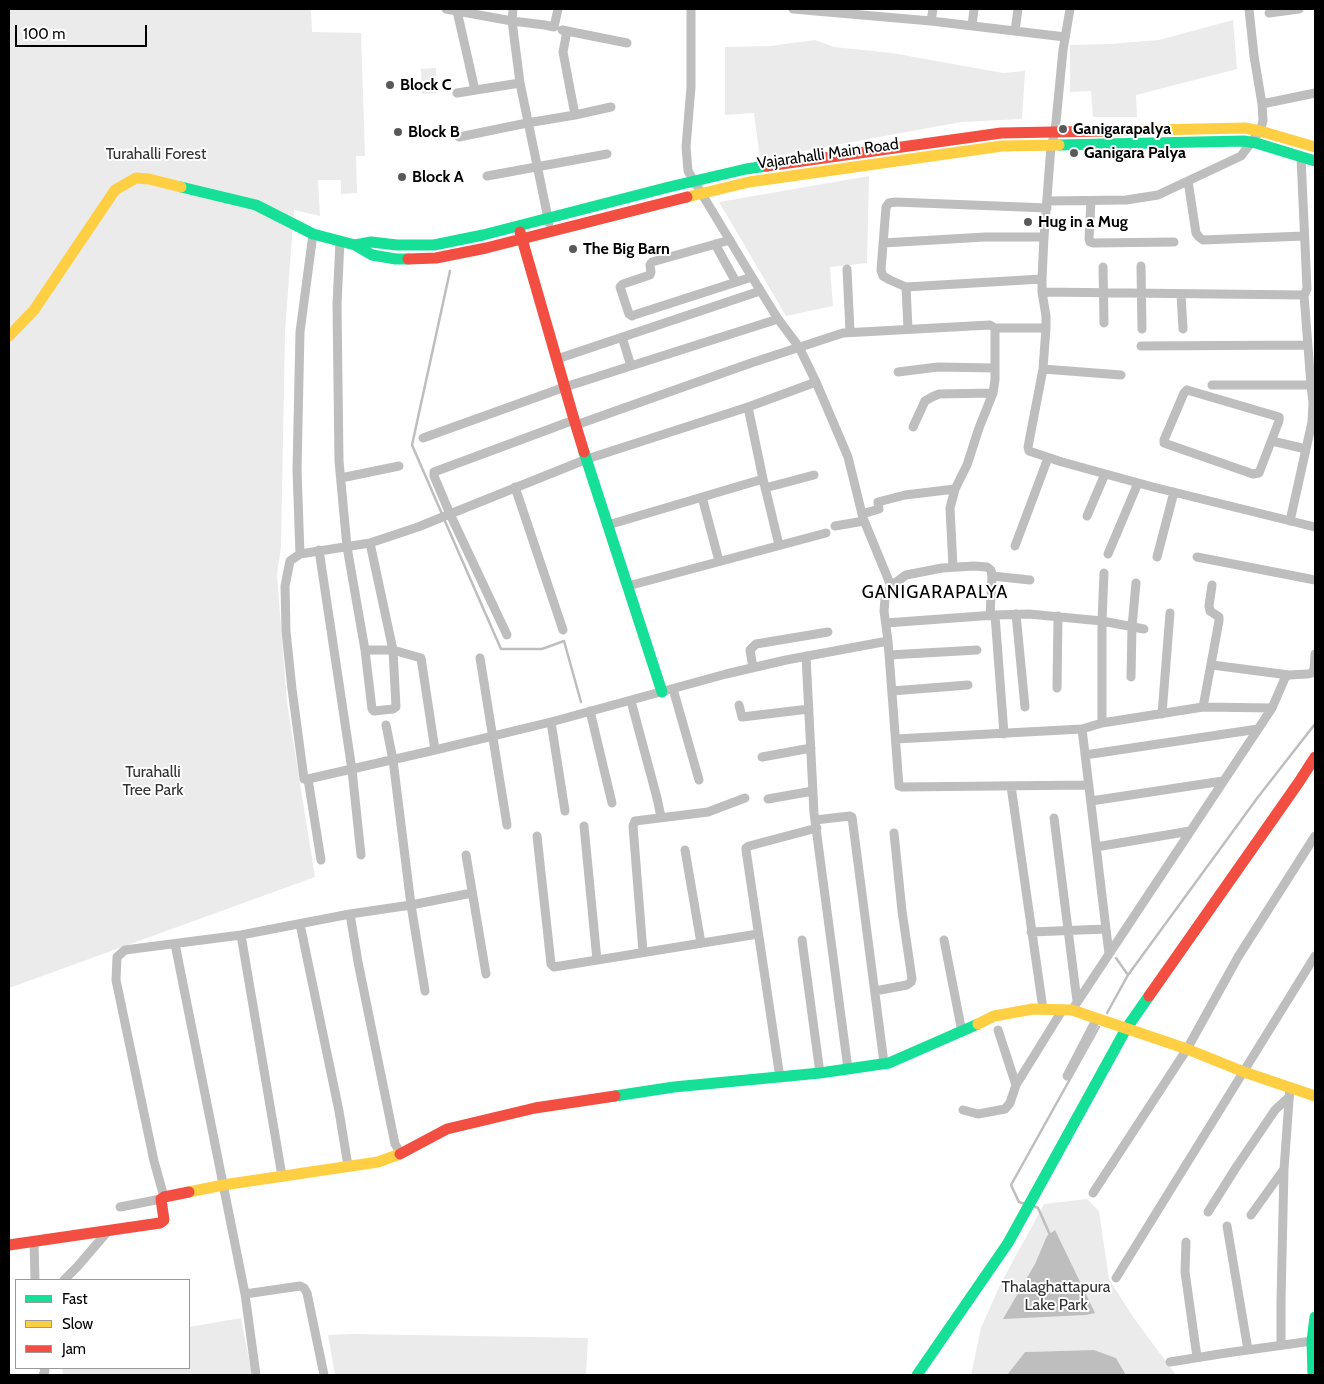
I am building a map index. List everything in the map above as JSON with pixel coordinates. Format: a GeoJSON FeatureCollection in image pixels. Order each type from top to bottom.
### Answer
{"type":"FeatureCollection","features":[{"type":"Feature","properties":{"kind":"street"},"geometry":{"type":"LineString","coordinates":[[446,9],[545,24],[566,31],[627,43]]}},
{"type":"Feature","properties":{"kind":"street"},"geometry":{"type":"LineString","coordinates":[[513,9],[512,20],[520,83],[551,231]]}},
{"type":"Feature","properties":{"kind":"street"},"geometry":{"type":"LineString","coordinates":[[554,28],[558,9]]}},
{"type":"Feature","properties":{"kind":"street"},"geometry":{"type":"LineString","coordinates":[[691,9],[691,87],[686,147],[688,171],[760,291],[799,347],[848,457],[863,518],[891,586]]}},
{"type":"Feature","properties":{"kind":"street"},"geometry":{"type":"LineString","coordinates":[[793,9],[889,13],[931,21],[1066,37]]}},
{"type":"Feature","properties":{"kind":"street"},"geometry":{"type":"LineString","coordinates":[[931,21],[933,9]]}},
{"type":"Feature","properties":{"kind":"street"},"geometry":{"type":"LineString","coordinates":[[972,26],[974,9]]}},
{"type":"Feature","properties":{"kind":"street"},"geometry":{"type":"LineString","coordinates":[[1015,31],[1018,9]]}},
{"type":"Feature","properties":{"kind":"street"},"geometry":{"type":"LineString","coordinates":[[1070,9],[1055,132],[1051,146],[1044,237],[1042,292],[1046,328],[1043,369],[1028,447],[1029,451],[1138,483],[1315,527]]}},
{"type":"Feature","properties":{"kind":"street"},"geometry":{"type":"LineString","coordinates":[[1042,279],[906,287],[890,280],[883,276],[881,270],[886,207],[889,203],[895,202],[1047,205],[1147,197],[1158,195],[1241,156],[1260,131],[1263,121],[1249,9]]}},
{"type":"Feature","properties":{"kind":"street"},"geometry":{"type":"LineString","coordinates":[[1270,13],[1299,9]]}},
{"type":"Feature","properties":{"kind":"street"},"geometry":{"type":"LineString","coordinates":[[457,11],[475,90]]}},
{"type":"Feature","properties":{"kind":"street"},"geometry":{"type":"LineString","coordinates":[[566,31],[563,52],[575,115]]}},
{"type":"Feature","properties":{"kind":"street"},"geometry":{"type":"LineString","coordinates":[[457,93],[520,83]]}},
{"type":"Feature","properties":{"kind":"street"},"geometry":{"type":"LineString","coordinates":[[1262,104],[1315,93]]}},
{"type":"Feature","properties":{"kind":"street"},"geometry":{"type":"LineString","coordinates":[[459,137],[611,107]]}},
{"type":"Feature","properties":{"kind":"street","name":"Vajarahalli Main Road"},"geometry":{"type":"LineString","coordinates":[[355,245],[371,242],[397,246],[434,245],[483,235],[746,169],[1002,133],[1245,128],[1315,147]]}},
{"type":"Feature","properties":{"kind":"street","name":"Vajarahalli Main Road"},"geometry":{"type":"LineString","coordinates":[[9,336],[34,310],[115,190],[136,178],[149,179],[256,204],[313,234],[355,245],[372,255],[396,259],[420,259],[460,254],[748,182],[1002,146],[1244,141],[1315,161]]}},
{"type":"Feature","properties":{"kind":"street"},"geometry":{"type":"LineString","coordinates":[[487,176],[607,154]]}},
{"type":"Feature","properties":{"kind":"street"},"geometry":{"type":"LineString","coordinates":[[1290,521],[1312,422],[1313,403],[1304,295],[1307,290],[1301,157]]}},
{"type":"Feature","properties":{"kind":"street"},"geometry":{"type":"LineString","coordinates":[[1188,181],[1196,233],[1202,240],[1304,236]]}},
{"type":"Feature","properties":{"kind":"street"},"geometry":{"type":"LineString","coordinates":[[1091,201],[1090,242],[1174,242]]}},
{"type":"Feature","properties":{"kind":"street"},"geometry":{"type":"LineString","coordinates":[[519,226],[575,422],[608,525],[628,586],[699,780]]}},
{"type":"Feature","properties":{"kind":"street"},"geometry":{"type":"LineString","coordinates":[[300,554],[297,470],[300,332],[313,234]]}},
{"type":"Feature","properties":{"kind":"street"},"geometry":{"type":"LineString","coordinates":[[883,243],[986,237],[1044,237]]}},
{"type":"Feature","properties":{"kind":"street"},"geometry":{"type":"LineString","coordinates":[[730,240],[652,262],[650,265],[650,275],[621,285],[620,288],[628,314],[632,316],[752,277]]}},
{"type":"Feature","properties":{"kind":"street"},"geometry":{"type":"LineString","coordinates":[[340,241],[337,304],[339,452],[347,547],[365,650],[372,709],[374,711],[396,707],[393,650],[370,543]]}},
{"type":"Feature","properties":{"kind":"street"},"geometry":{"type":"LineString","coordinates":[[715,244],[736,282]]}},
{"type":"Feature","properties":{"kind":"street"},"geometry":{"type":"LineString","coordinates":[[1141,266],[1142,329]]}},
{"type":"Feature","properties":{"kind":"street"},"geometry":{"type":"LineString","coordinates":[[1103,267],[1104,323]]}},
{"type":"Feature","properties":{"kind":"street"},"geometry":{"type":"LineString","coordinates":[[847,269],[850,332]]}},
{"type":"Feature","properties":{"kind":"street"},"geometry":{"type":"LineString","coordinates":[[906,287],[908,329]]}},
{"type":"Feature","properties":{"kind":"street"},"geometry":{"type":"LineString","coordinates":[[557,359],[760,291]]}},
{"type":"Feature","properties":{"kind":"street"},"geometry":{"type":"LineString","coordinates":[[1042,292],[1304,295]]}},
{"type":"Feature","properties":{"kind":"street"},"geometry":{"type":"LineString","coordinates":[[1181,294],[1183,329]]}},
{"type":"Feature","properties":{"kind":"street"},"geometry":{"type":"LineString","coordinates":[[423,438],[565,387],[778,319]]}},
{"type":"Feature","properties":{"kind":"street"},"geometry":{"type":"LineString","coordinates":[[507,635],[450,514],[434,472],[575,422],[843,333],[990,325],[995,328],[1046,328]]}},
{"type":"Feature","properties":{"kind":"street"},"geometry":{"type":"LineString","coordinates":[[953,567],[950,508],[955,489],[967,465],[993,393],[995,380],[995,328]]}},
{"type":"Feature","properties":{"kind":"street"},"geometry":{"type":"LineString","coordinates":[[622,337],[631,366]]}},
{"type":"Feature","properties":{"kind":"street"},"geometry":{"type":"LineString","coordinates":[[1141,346],[1308,345]]}},
{"type":"Feature","properties":{"kind":"street"},"geometry":{"type":"LineString","coordinates":[[898,372],[938,367],[995,368]]}},
{"type":"Feature","properties":{"kind":"street"},"geometry":{"type":"LineString","coordinates":[[1043,369],[1121,375]]}},
{"type":"Feature","properties":{"kind":"street"},"geometry":{"type":"LineString","coordinates":[[816,382],[748,407],[587,459],[418,527],[370,543],[300,554],[290,561],[285,586],[286,631],[304,779],[308,780],[352,770],[551,722],[753,668],[888,641]]}},
{"type":"Feature","properties":{"kind":"street"},"geometry":{"type":"LineString","coordinates":[[1212,385],[1311,385]]}},
{"type":"Feature","properties":{"kind":"street"},"geometry":{"type":"LineString","coordinates":[[1187,390],[1279,417],[1272,441],[1259,473],[1255,474],[1165,444],[1164,442],[1184,393],[1187,390]]}},
{"type":"Feature","properties":{"kind":"street"},"geometry":{"type":"LineString","coordinates":[[914,427],[925,401],[932,397],[939,394],[993,393]]}},
{"type":"Feature","properties":{"kind":"street"},"geometry":{"type":"LineString","coordinates":[[748,407],[779,545]]}},
{"type":"Feature","properties":{"kind":"street"},"geometry":{"type":"LineString","coordinates":[[1272,441],[1306,450]]}},
{"type":"Feature","properties":{"kind":"street"},"geometry":{"type":"LineString","coordinates":[[1015,546],[1048,458]]}},
{"type":"Feature","properties":{"kind":"street"},"geometry":{"type":"LineString","coordinates":[[341,478],[399,466]]}},
{"type":"Feature","properties":{"kind":"street"},"geometry":{"type":"LineString","coordinates":[[1086,516],[1105,474]]}},
{"type":"Feature","properties":{"kind":"street"},"geometry":{"type":"LineString","coordinates":[[608,525],[702,497],[764,483],[814,475]]}},
{"type":"Feature","properties":{"kind":"street"},"geometry":{"type":"LineString","coordinates":[[1108,554],[1138,483]]}},
{"type":"Feature","properties":{"kind":"street"},"geometry":{"type":"LineString","coordinates":[[515,487],[563,630]]}},
{"type":"Feature","properties":{"kind":"street"},"geometry":{"type":"LineString","coordinates":[[834,526],[863,518],[879,509],[878,502],[906,495],[955,489]]}},
{"type":"Feature","properties":{"kind":"street"},"geometry":{"type":"LineString","coordinates":[[1157,557],[1174,492]]}},
{"type":"Feature","properties":{"kind":"street"},"geometry":{"type":"LineString","coordinates":[[702,497],[719,561]]}},
{"type":"Feature","properties":{"kind":"street"},"geometry":{"type":"LineString","coordinates":[[628,586],[826,533]]}},
{"type":"Feature","properties":{"kind":"street"},"geometry":{"type":"LineString","coordinates":[[319,550],[352,770],[361,855]]}},
{"type":"Feature","properties":{"kind":"street"},"geometry":{"type":"LineString","coordinates":[[1197,557],[1315,580]]}},
{"type":"Feature","properties":{"kind":"street"},"geometry":{"type":"LineString","coordinates":[[1004,734],[992,616],[991,570],[987,566],[953,567],[906,575],[891,586],[884,611],[899,786],[1089,785]]}},
{"type":"Feature","properties":{"kind":"street"},"geometry":{"type":"LineString","coordinates":[[1102,723],[1104,572]]}},
{"type":"Feature","properties":{"kind":"street"},"geometry":{"type":"LineString","coordinates":[[992,576],[1030,580]]}},
{"type":"Feature","properties":{"kind":"street"},"geometry":{"type":"LineString","coordinates":[[1131,677],[1132,627],[1136,583]]}},
{"type":"Feature","properties":{"kind":"street"},"geometry":{"type":"LineString","coordinates":[[1203,707],[1220,621],[1219,617],[1210,611],[1212,585]]}},
{"type":"Feature","properties":{"kind":"street"},"geometry":{"type":"LineString","coordinates":[[1162,714],[1170,613]]}},
{"type":"Feature","properties":{"kind":"street"},"geometry":{"type":"LineString","coordinates":[[1016,614],[1025,707]]}},
{"type":"Feature","properties":{"kind":"street"},"geometry":{"type":"LineString","coordinates":[[886,623],[1029,614],[1102,621],[1144,629]]}},
{"type":"Feature","properties":{"kind":"street"},"geometry":{"type":"LineString","coordinates":[[1057,688],[1058,616]]}},
{"type":"Feature","properties":{"kind":"street"},"geometry":{"type":"LineString","coordinates":[[753,668],[750,650],[756,644],[828,632]]}},
{"type":"Feature","properties":{"kind":"street"},"geometry":{"type":"LineString","coordinates":[[365,650],[393,650],[421,658],[435,750]]}},
{"type":"Feature","properties":{"kind":"street"},"geometry":{"type":"LineString","coordinates":[[889,655],[977,650]]}},
{"type":"Feature","properties":{"kind":"street"},"geometry":{"type":"LineString","coordinates":[[1212,665],[1289,675],[1308,674],[1312,673],[1314,669],[1315,654]]}},
{"type":"Feature","properties":{"kind":"street"},"geometry":{"type":"LineString","coordinates":[[806,656],[816,824],[848,1069]]}},
{"type":"Feature","properties":{"kind":"street"},"geometry":{"type":"LineString","coordinates":[[480,658],[507,825]]}},
{"type":"Feature","properties":{"kind":"street"},"geometry":{"type":"LineString","coordinates":[[963,1110],[978,1114],[1005,1110],[1010,1104],[1016,1085],[1109,954],[1272,708],[1285,678],[1289,675]]}},
{"type":"Feature","properties":{"kind":"street"},"geometry":{"type":"LineString","coordinates":[[892,691],[968,685]]}},
{"type":"Feature","properties":{"kind":"street"},"geometry":{"type":"LineString","coordinates":[[631,701],[661,817]]}},
{"type":"Feature","properties":{"kind":"street"},"geometry":{"type":"LineString","coordinates":[[739,705],[742,717],[809,708]]}},
{"type":"Feature","properties":{"kind":"street"},"geometry":{"type":"LineString","coordinates":[[896,739],[1082,729],[1102,723],[1203,707],[1272,708]]}},
{"type":"Feature","properties":{"kind":"street"},"geometry":{"type":"LineString","coordinates":[[590,711],[612,803]]}},
{"type":"Feature","properties":{"kind":"street"},"geometry":{"type":"LineString","coordinates":[[551,722],[565,811]]}},
{"type":"Feature","properties":{"kind":"street"},"geometry":{"type":"LineString","coordinates":[[386,724],[393,760],[411,905],[425,991]]}},
{"type":"Feature","properties":{"kind":"street"},"geometry":{"type":"LineString","coordinates":[[1082,729],[1109,954]]}},
{"type":"Feature","properties":{"kind":"street"},"geometry":{"type":"LineString","coordinates":[[1085,755],[1258,729]]}},
{"type":"Feature","properties":{"kind":"street"},"geometry":{"type":"LineString","coordinates":[[762,757],[811,748]]}},
{"type":"Feature","properties":{"kind":"street"},"geometry":{"type":"LineString","coordinates":[[919,1374],[1008,1243],[1126,1028],[1315,757]]}},
{"type":"Feature","properties":{"kind":"street"},"geometry":{"type":"LineString","coordinates":[[308,780],[321,860]]}},
{"type":"Feature","properties":{"kind":"street"},"geometry":{"type":"LineString","coordinates":[[1091,801],[1223,781]]}},
{"type":"Feature","properties":{"kind":"street"},"geometry":{"type":"LineString","coordinates":[[1011,786],[1043,1009]]}},
{"type":"Feature","properties":{"kind":"street"},"geometry":{"type":"LineString","coordinates":[[768,799],[813,791]]}},
{"type":"Feature","properties":{"kind":"street"},"geometry":{"type":"LineString","coordinates":[[643,952],[633,823],[637,820],[708,812],[745,798]]}},
{"type":"Feature","properties":{"kind":"street"},"geometry":{"type":"LineString","coordinates":[[780,1078],[746,848],[816,824],[850,816],[852,817],[884,1064]]}},
{"type":"Feature","properties":{"kind":"street"},"geometry":{"type":"LineString","coordinates":[[1054,818],[1068,930],[1071,1007]]}},
{"type":"Feature","properties":{"kind":"street"},"geometry":{"type":"LineString","coordinates":[[584,826],[598,960]]}},
{"type":"Feature","properties":{"kind":"street"},"geometry":{"type":"LineString","coordinates":[[1096,848],[1190,831]]}},
{"type":"Feature","properties":{"kind":"street"},"geometry":{"type":"LineString","coordinates":[[875,991],[906,985],[912,979],[902,911],[894,833]]}},
{"type":"Feature","properties":{"kind":"street"},"geometry":{"type":"LineString","coordinates":[[537,836],[552,966],[556,967],[758,934]]}},
{"type":"Feature","properties":{"kind":"street"},"geometry":{"type":"LineString","coordinates":[[1093,1193],[1187,1049],[1238,957],[1315,836]]}},
{"type":"Feature","properties":{"kind":"street"},"geometry":{"type":"LineString","coordinates":[[685,850],[701,943]]}},
{"type":"Feature","properties":{"kind":"street"},"geometry":{"type":"LineString","coordinates":[[466,855],[486,974]]}},
{"type":"Feature","properties":{"kind":"street"},"geometry":{"type":"LineString","coordinates":[[9,1245],[160,1223],[164,1220],[162,1200],[116,980],[117,956],[125,950],[241,934],[472,893]]}},
{"type":"Feature","properties":{"kind":"street"},"geometry":{"type":"LineString","coordinates":[[350,914],[395,1144],[401,1154]]}},
{"type":"Feature","properties":{"kind":"street"},"geometry":{"type":"LineString","coordinates":[[300,924],[339,1111],[348,1166]]}},
{"type":"Feature","properties":{"kind":"street"},"geometry":{"type":"LineString","coordinates":[[1032,932],[1106,929]]}},
{"type":"Feature","properties":{"kind":"street"},"geometry":{"type":"LineString","coordinates":[[241,934],[282,1176]]}},
{"type":"Feature","properties":{"kind":"street"},"geometry":{"type":"LineString","coordinates":[[802,940],[820,1074]]}},
{"type":"Feature","properties":{"kind":"street"},"geometry":{"type":"LineString","coordinates":[[944,940],[962,1032]]}},
{"type":"Feature","properties":{"kind":"street"},"geometry":{"type":"LineString","coordinates":[[175,944],[245,1294],[256,1375]]}},
{"type":"Feature","properties":{"kind":"street"},"geometry":{"type":"LineString","coordinates":[[1116,1278],[1315,956]]}},
{"type":"Feature","properties":{"kind":"street"},"geometry":{"type":"LineString","coordinates":[[120,1207],[162,1200],[223,1185],[378,1162],[401,1154],[447,1129],[535,1108],[674,1087],[820,1074],[890,1063],[994,1016],[1033,1009],[1071,1007],[1187,1049],[1289,1092],[1315,1096]]}},
{"type":"Feature","properties":{"kind":"street"},"geometry":{"type":"LineString","coordinates":[[1068,1076],[1097,1018]]}},
{"type":"Feature","properties":{"kind":"street"},"geometry":{"type":"LineString","coordinates":[[998,1030],[1016,1085]]}},
{"type":"Feature","properties":{"kind":"street"},"geometry":{"type":"LineString","coordinates":[[1281,1345],[1284,1169],[1289,1092]]}},
{"type":"Feature","properties":{"kind":"street"},"geometry":{"type":"LineString","coordinates":[[1208,1212],[1237,1166],[1289,1092]]}},
{"type":"Feature","properties":{"kind":"street"},"geometry":{"type":"LineString","coordinates":[[1252,1215],[1284,1169]]}},
{"type":"Feature","properties":{"kind":"street"},"geometry":{"type":"LineString","coordinates":[[1227,1226],[1248,1350]]}},
{"type":"Feature","properties":{"kind":"street"},"geometry":{"type":"LineString","coordinates":[[65,1279],[108,1231]]}},
{"type":"Feature","properties":{"kind":"street"},"geometry":{"type":"LineString","coordinates":[[34,1242],[35,1279]]}},
{"type":"Feature","properties":{"kind":"street"},"geometry":{"type":"LineString","coordinates":[[1186,1242],[1185,1272],[1197,1357]]}},
{"type":"Feature","properties":{"kind":"street"},"geometry":{"type":"LineString","coordinates":[[245,1294],[300,1286],[304,1288],[307,1293],[324,1375]]}},
{"type":"Feature","properties":{"kind":"street"},"geometry":{"type":"LineString","coordinates":[[1313,1375],[1315,1317]]}},
{"type":"Feature","properties":{"kind":"street"},"geometry":{"type":"LineString","coordinates":[[1170,1362],[1281,1345],[1314,1334]]}},
{"type":"Feature","properties":{"kind":"green space","name":"Turahalli Tree Park"},"geometry":{"type":"Polygon","coordinates":[[[9,9],[311,9],[312,32],[361,33],[365,156],[356,156],[357,193],[341,194],[341,180],[318,180],[320,216],[294,210],[285,332],[281,547],[277,575],[287,703],[315,877],[9,988],[9,9]]]}},
{"type":"Feature","properties":{"kind":"green space"},"geometry":{"type":"Polygon","coordinates":[[[1233,20],[1237,69],[1136,95],[1137,117],[1093,117],[1091,91],[1070,92],[1070,45],[1159,40],[1233,20]]]}},
{"type":"Feature","properties":{"kind":"green space"},"geometry":{"type":"Polygon","coordinates":[[[815,40],[834,47],[892,53],[1003,73],[1025,71],[1022,119],[961,122],[760,159],[754,113],[725,115],[725,47],[770,46],[815,40]]]}},
{"type":"Feature","properties":{"kind":"green space"},"geometry":{"type":"Polygon","coordinates":[[[436,68],[437,93],[422,94],[421,69],[436,68]]]}},
{"type":"Feature","properties":{"kind":"green space"},"geometry":{"type":"Polygon","coordinates":[[[869,176],[867,263],[830,267],[833,306],[786,316],[719,202],[869,176]]]}},
{"type":"Feature","properties":{"kind":"green space","name":"Thalaghattapura Lake Park"},"geometry":{"type":"Polygon","coordinates":[[[1087,1199],[1099,1211],[1109,1279],[1133,1317],[1176,1375],[1126,1375],[1116,1358],[1094,1350],[1025,1352],[1007,1375],[971,1375],[981,1328],[1001,1283],[1044,1204],[1087,1199]]]}},
{"type":"Feature","properties":{"kind":"green space"},"geometry":{"type":"Polygon","coordinates":[[[241,1318],[252,1375],[63,1375],[62,1369],[190,1369],[190,1327],[241,1318]]]}},
{"type":"Feature","properties":{"kind":"green space"},"geometry":{"type":"Polygon","coordinates":[[[328,1335],[588,1338],[586,1375],[335,1375],[328,1335]]]}},
{"type":"Feature","properties":{"kind":"shaded area"},"geometry":{"type":"Polygon","coordinates":[[[1055,1230],[1095,1313],[1003,1319],[1035,1264],[1047,1236],[1055,1230]]]}},
{"type":"Feature","properties":{"kind":"shaded area"},"geometry":{"type":"Polygon","coordinates":[[[1094,1350],[1116,1358],[1126,1375],[1007,1375],[1025,1352],[1094,1350]]]}},
{"type":"Feature","properties":{"kind":"waterway"},"geometry":{"type":"LineString","coordinates":[[442,514],[412,445],[450,271]]}},
{"type":"Feature","properties":{"kind":"waterway"},"geometry":{"type":"LineString","coordinates":[[444,519],[501,649],[542,649],[564,641],[581,702]]}},
{"type":"Feature","properties":{"kind":"waterway"},"geometry":{"type":"LineString","coordinates":[[1107,1013],[1128,975],[1258,797],[1315,724]]}},
{"type":"Feature","properties":{"kind":"waterway"},"geometry":{"type":"LineString","coordinates":[[1116,958],[1128,975]]}},
{"type":"Feature","properties":{"kind":"waterway"},"geometry":{"type":"LineString","coordinates":[[1025,1204],[1019,1202],[1011,1185],[1099,1027]]}},
{"type":"Feature","properties":{"kind":"waterway"},"geometry":{"type":"LineString","coordinates":[[1033,1206],[1038,1208],[1051,1237]]}},
{"type":"Feature","properties":{"kind":"traffic: fast"},"geometry":{"type":"LineString","coordinates":[[1059,145],[1244,141],[1315,161]]}},
{"type":"Feature","properties":{"kind":"traffic: fast"},"geometry":{"type":"LineString","coordinates":[[355,245],[371,242],[397,245],[434,245],[483,235],[669,187],[767,166]]}},
{"type":"Feature","properties":{"kind":"traffic: fast"},"geometry":{"type":"LineString","coordinates":[[181,187],[256,205],[313,234],[355,245],[372,255],[408,259]]}},
{"type":"Feature","properties":{"kind":"traffic: fast"},"geometry":{"type":"LineString","coordinates":[[584,452],[662,692]]}},
{"type":"Feature","properties":{"kind":"traffic: fast"},"geometry":{"type":"LineString","coordinates":[[917,1375],[1008,1243],[1126,1029],[1149,996]]}},
{"type":"Feature","properties":{"kind":"traffic: fast"},"geometry":{"type":"LineString","coordinates":[[615,1096],[674,1087],[820,1073],[889,1063],[978,1024]]}},
{"type":"Feature","properties":{"kind":"traffic: fast"},"geometry":{"type":"LineString","coordinates":[[1313,1375],[1312,1341],[1315,1317]]}},
{"type":"Feature","properties":{"kind":"traffic: slow"},"geometry":{"type":"LineString","coordinates":[[1104,131],[1245,128],[1315,147]]}},
{"type":"Feature","properties":{"kind":"traffic: slow"},"geometry":{"type":"LineString","coordinates":[[687,197],[749,182],[1002,146],[1059,145]]}},
{"type":"Feature","properties":{"kind":"traffic: slow"},"geometry":{"type":"LineString","coordinates":[[9,336],[34,310],[115,190],[136,178],[149,179],[181,187]]}},
{"type":"Feature","properties":{"kind":"traffic: slow"},"geometry":{"type":"LineString","coordinates":[[978,1024],[994,1016],[1033,1009],[1072,1010],[1187,1049],[1244,1072],[1315,1096]]}},
{"type":"Feature","properties":{"kind":"traffic: slow"},"geometry":{"type":"LineString","coordinates":[[189,1192],[223,1185],[378,1162],[400,1154]]}},
{"type":"Feature","properties":{"kind":"traffic: jam"},"geometry":{"type":"LineString","coordinates":[[767,166],[1001,133],[1104,131]]}},
{"type":"Feature","properties":{"kind":"traffic: jam"},"geometry":{"type":"LineString","coordinates":[[408,259],[436,258],[486,248],[687,197]]}},
{"type":"Feature","properties":{"kind":"traffic: jam"},"geometry":{"type":"LineString","coordinates":[[520,232],[584,452]]}},
{"type":"Feature","properties":{"kind":"traffic: jam"},"geometry":{"type":"LineString","coordinates":[[1149,996],[1315,757]]}},
{"type":"Feature","properties":{"kind":"traffic: jam"},"geometry":{"type":"LineString","coordinates":[[400,1154],[447,1129],[535,1108],[615,1096]]}},
{"type":"Feature","properties":{"kind":"traffic: jam"},"geometry":{"type":"LineString","coordinates":[[9,1245],[160,1223],[164,1220],[161,1199],[189,1192]]}},
{"type":"Feature","properties":{"kind":"place","name":"Block C"},"geometry":{"type":"Point","coordinates":[390,85]}},
{"type":"Feature","properties":{"kind":"place","name":"Ganigarapalya"},"geometry":{"type":"Point","coordinates":[1063,129]}},
{"type":"Feature","properties":{"kind":"place","name":"Block B"},"geometry":{"type":"Point","coordinates":[398,132]}},
{"type":"Feature","properties":{"kind":"place","name":"Ganigara Palya"},"geometry":{"type":"Point","coordinates":[1074,153]}},
{"type":"Feature","properties":{"kind":"place","name":"Block A"},"geometry":{"type":"Point","coordinates":[402,177]}},
{"type":"Feature","properties":{"kind":"place","name":"Hug in a Mug"},"geometry":{"type":"Point","coordinates":[1028,222]}},
{"type":"Feature","properties":{"kind":"place","name":"The Big Barn"},"geometry":{"type":"Point","coordinates":[573,249]}},
{"type":"Feature","properties":{"kind":"district","name":"GANIGARAPALYA"},"geometry":{"type":"Point","coordinates":[935,593]}},
{"type":"Feature","properties":{"kind":"park label","name":"Turahalli Forest"},"geometry":{"type":"Point","coordinates":[156,154]}}]}
